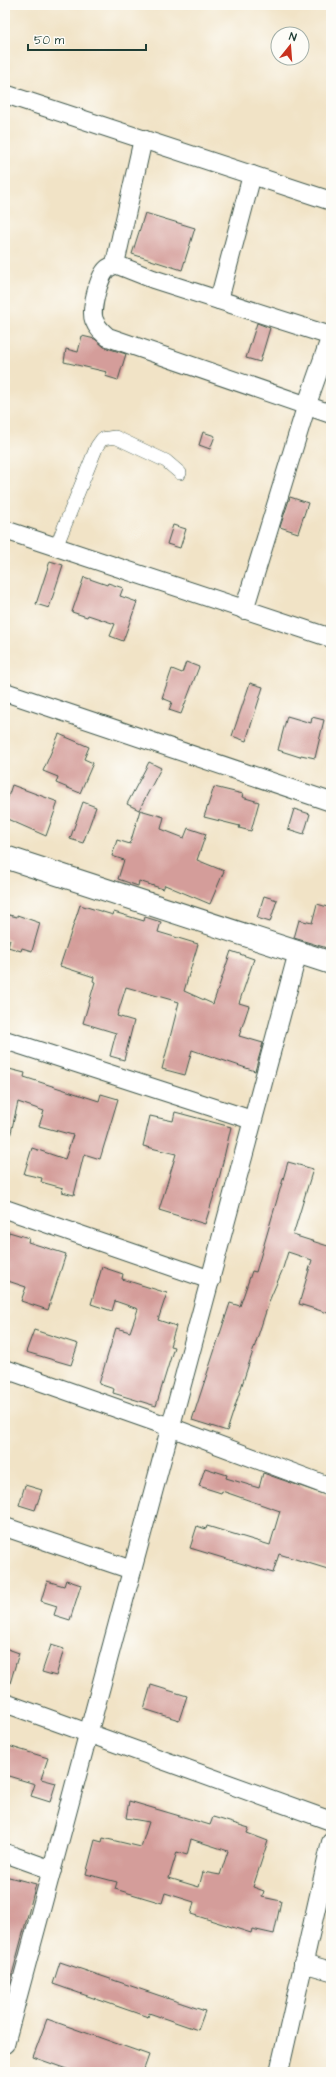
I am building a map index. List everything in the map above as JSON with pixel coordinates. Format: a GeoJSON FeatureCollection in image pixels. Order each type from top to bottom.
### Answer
{"type":"FeatureCollection","features":[{"type":"Feature","properties":{"kind":"street"},"geometry":{"type":"LineString","coordinates":[[5,94],[331,201]]}},
{"type":"Feature","properties":{"kind":"street"},"geometry":{"type":"LineString","coordinates":[[143,139],[115,264],[107,269],[98,285],[93,319],[99,329],[108,336],[331,414]]}},
{"type":"Feature","properties":{"kind":"street"},"geometry":{"type":"LineString","coordinates":[[218,300],[252,175]]}},
{"type":"Feature","properties":{"kind":"street"},"geometry":{"type":"LineString","coordinates":[[115,264],[218,300],[331,336],[306,404],[244,610]]}},
{"type":"Feature","properties":{"kind":"street"},"geometry":{"type":"LineString","coordinates":[[56,547],[97,446],[102,439],[115,437],[166,461],[180,473]]}},
{"type":"Feature","properties":{"kind":"street"},"geometry":{"type":"LineString","coordinates":[[5,530],[331,638]]}},
{"type":"Feature","properties":{"kind":"street"},"geometry":{"type":"LineString","coordinates":[[5,692],[331,802]]}},
{"type":"Feature","properties":{"kind":"street"},"geometry":{"type":"LineString","coordinates":[[5,857],[331,963]]}},
{"type":"Feature","properties":{"kind":"street"},"geometry":{"type":"LineString","coordinates":[[5,2044],[11,1996],[52,1870],[298,952]]}},
{"type":"Feature","properties":{"kind":"street"},"geometry":{"type":"LineString","coordinates":[[5,1040],[252,1120]]}},
{"type":"Feature","properties":{"kind":"street"},"geometry":{"type":"LineString","coordinates":[[5,1209],[211,1280]]}},
{"type":"Feature","properties":{"kind":"street"},"geometry":{"type":"LineString","coordinates":[[5,1369],[170,1427],[331,1487]]}},
{"type":"Feature","properties":{"kind":"street"},"geometry":{"type":"LineString","coordinates":[[5,1527],[132,1570]]}},
{"type":"Feature","properties":{"kind":"street"},"geometry":{"type":"LineString","coordinates":[[5,1703],[331,1821]]}},
{"type":"Feature","properties":{"kind":"street"},"geometry":{"type":"LineString","coordinates":[[279,2072],[331,1842]]}},
{"type":"Feature","properties":{"kind":"street"},"geometry":{"type":"LineString","coordinates":[[5,1853],[52,1870]]}},
{"type":"Feature","properties":{"kind":"street"},"geometry":{"type":"LineString","coordinates":[[303,1964],[331,1971]]}},
{"type":"Feature","properties":{"kind":"building"},"geometry":{"type":"Polygon","coordinates":[[[145,213],[195,228],[182,270],[132,254],[145,213]]]}},
{"type":"Feature","properties":{"kind":"building"},"geometry":{"type":"Polygon","coordinates":[[[257,323],[270,328],[260,362],[246,358],[257,323]]]}},
{"type":"Feature","properties":{"kind":"building"},"geometry":{"type":"Polygon","coordinates":[[[82,336],[95,339],[104,347],[126,354],[118,380],[105,376],[107,372],[64,362],[66,349],[78,352],[82,336]]]}},
{"type":"Feature","properties":{"kind":"building"},"geometry":{"type":"Polygon","coordinates":[[[203,432],[215,436],[210,449],[199,445],[203,432]]]}},
{"type":"Feature","properties":{"kind":"building"},"geometry":{"type":"Polygon","coordinates":[[[290,497],[308,503],[298,533],[280,527],[290,497]]]}},
{"type":"Feature","properties":{"kind":"building"},"geometry":{"type":"Polygon","coordinates":[[[173,525],[186,529],[180,548],[167,544],[173,525]]]}},
{"type":"Feature","properties":{"kind":"building"},"geometry":{"type":"Polygon","coordinates":[[[50,561],[63,565],[49,608],[36,604],[50,561]]]}},
{"type":"Feature","properties":{"kind":"building"},"geometry":{"type":"Polygon","coordinates":[[[84,577],[107,585],[108,583],[123,588],[120,596],[137,602],[123,641],[110,636],[115,624],[88,615],[87,617],[72,612],[84,577]]]}},
{"type":"Feature","properties":{"kind":"building"},"geometry":{"type":"Polygon","coordinates":[[[186,662],[199,667],[181,714],[169,710],[172,702],[162,698],[172,669],[182,673],[186,662]]]}},
{"type":"Feature","properties":{"kind":"building"},"geometry":{"type":"Polygon","coordinates":[[[250,683],[263,687],[246,741],[232,736],[250,683]]]}},
{"type":"Feature","properties":{"kind":"building"},"geometry":{"type":"Polygon","coordinates":[[[287,716],[311,723],[312,717],[324,720],[315,758],[301,755],[300,757],[278,750],[287,716]]]}},
{"type":"Feature","properties":{"kind":"building"},"geometry":{"type":"Polygon","coordinates":[[[59,734],[89,747],[84,759],[93,763],[80,793],[56,783],[58,777],[43,771],[59,734]]]}},
{"type":"Feature","properties":{"kind":"building"},"geometry":{"type":"Polygon","coordinates":[[[149,762],[161,768],[139,810],[127,804],[149,762]]]}},
{"type":"Feature","properties":{"kind":"building"},"geometry":{"type":"Polygon","coordinates":[[[12,785],[58,802],[46,836],[5,818],[5,806],[12,785]]]}},
{"type":"Feature","properties":{"kind":"building"},"geometry":{"type":"Polygon","coordinates":[[[214,787],[243,794],[242,797],[259,802],[251,831],[239,828],[240,826],[204,817],[214,787]]]}},
{"type":"Feature","properties":{"kind":"building"},"geometry":{"type":"Polygon","coordinates":[[[83,802],[96,807],[83,843],[70,839],[83,802]]]}},
{"type":"Feature","properties":{"kind":"building"},"geometry":{"type":"Polygon","coordinates":[[[294,809],[310,814],[304,834],[288,829],[294,809]]]}},
{"type":"Feature","properties":{"kind":"building"},"geometry":{"type":"Polygon","coordinates":[[[140,810],[164,817],[161,829],[184,838],[188,828],[206,834],[197,860],[224,871],[210,904],[165,885],[163,889],[139,881],[138,886],[118,879],[124,860],[112,856],[117,840],[130,844],[140,810]]]}},
{"type":"Feature","properties":{"kind":"building"},"geometry":{"type":"Polygon","coordinates":[[[264,896],[277,900],[270,922],[257,918],[264,896]]]}},
{"type":"Feature","properties":{"kind":"building"},"geometry":{"type":"Polygon","coordinates":[[[317,904],[331,908],[331,944],[329,943],[327,948],[294,938],[299,920],[312,923],[317,904]]]}},
{"type":"Feature","properties":{"kind":"building"},"geometry":{"type":"Polygon","coordinates":[[[80,905],[113,915],[114,912],[144,921],[145,917],[161,922],[158,932],[198,944],[184,991],[213,1004],[231,951],[254,959],[239,1003],[249,1006],[239,1036],[263,1043],[255,1071],[192,1050],[185,1075],[162,1069],[179,1002],[126,987],[117,1016],[134,1021],[124,1060],[110,1056],[116,1033],[83,1023],[95,982],[93,981],[94,977],[60,966],[80,905]]]}},
{"type":"Feature","properties":{"kind":"building"},"geometry":{"type":"Polygon","coordinates":[[[5,914],[17,917],[17,915],[40,923],[32,951],[22,948],[21,951],[8,947],[10,940],[5,938],[5,914]]]}},
{"type":"Feature","properties":{"kind":"building"},"geometry":{"type":"Polygon","coordinates":[[[9,1069],[25,1073],[24,1077],[99,1101],[101,1094],[118,1099],[100,1159],[84,1154],[74,1195],[62,1192],[63,1188],[41,1182],[42,1178],[24,1174],[32,1148],[65,1159],[73,1135],[39,1126],[44,1111],[18,1102],[10,1137],[5,1136],[5,1086],[9,1069]]]}},
{"type":"Feature","properties":{"kind":"building"},"geometry":{"type":"Polygon","coordinates":[[[175,1112],[231,1127],[219,1179],[205,1224],[159,1210],[176,1154],[143,1146],[150,1116],[173,1121],[175,1112]]]}},
{"type":"Feature","properties":{"kind":"building"},"geometry":{"type":"Polygon","coordinates":[[[288,1162],[313,1169],[293,1235],[331,1247],[331,1314],[299,1304],[312,1260],[288,1252],[270,1299],[227,1431],[192,1420],[230,1303],[240,1306],[252,1271],[256,1272],[288,1162]]]}},
{"type":"Feature","properties":{"kind":"building"},"geometry":{"type":"Polygon","coordinates":[[[9,1232],[29,1238],[28,1242],[66,1254],[48,1310],[21,1301],[26,1287],[5,1280],[5,1246],[9,1232]]]}},
{"type":"Feature","properties":{"kind":"building"},"geometry":{"type":"Polygon","coordinates":[[[102,1267],[123,1274],[122,1279],[167,1293],[158,1320],[176,1326],[170,1346],[174,1347],[156,1406],[113,1393],[114,1389],[99,1384],[116,1328],[130,1332],[138,1309],[115,1301],[112,1311],[91,1304],[102,1267]]]}},
{"type":"Feature","properties":{"kind":"building"},"geometry":{"type":"Polygon","coordinates":[[[34,1330],[78,1344],[71,1365],[26,1352],[34,1330]]]}},
{"type":"Feature","properties":{"kind":"building"},"geometry":{"type":"Polygon","coordinates":[[[205,1468],[227,1475],[226,1478],[259,1488],[263,1473],[331,1497],[331,1570],[279,1554],[273,1573],[190,1548],[197,1526],[206,1529],[207,1526],[270,1545],[280,1511],[222,1491],[221,1493],[199,1486],[205,1468]]]}},
{"type":"Feature","properties":{"kind":"building"},"geometry":{"type":"Polygon","coordinates":[[[25,1485],[42,1490],[35,1510],[19,1505],[25,1485]]]}},
{"type":"Feature","properties":{"kind":"building"},"geometry":{"type":"Polygon","coordinates":[[[66,1580],[81,1585],[70,1620],[54,1615],[57,1606],[41,1601],[47,1581],[64,1586],[66,1580]]]}},
{"type":"Feature","properties":{"kind":"building"},"geometry":{"type":"Polygon","coordinates":[[[51,1645],[64,1649],[56,1676],[42,1672],[51,1645]]]}},
{"type":"Feature","properties":{"kind":"building"},"geometry":{"type":"Polygon","coordinates":[[[5,1648],[19,1653],[8,1690],[5,1689],[5,1648]]]}},
{"type":"Feature","properties":{"kind":"building"},"geometry":{"type":"Polygon","coordinates":[[[151,1685],[187,1696],[179,1720],[144,1709],[151,1685]]]}},
{"type":"Feature","properties":{"kind":"building"},"geometry":{"type":"Polygon","coordinates":[[[5,1745],[48,1758],[41,1779],[56,1783],[50,1802],[31,1796],[35,1784],[5,1775],[5,1745]]]}},
{"type":"Feature","properties":{"kind":"building"},"geometry":{"type":"Polygon","coordinates":[[[129,1801],[210,1825],[213,1817],[249,1828],[247,1833],[268,1841],[253,1887],[264,1891],[262,1897],[281,1901],[274,1934],[252,1929],[251,1933],[191,1914],[194,1902],[165,1893],[162,1903],[115,1889],[117,1882],[86,1874],[95,1840],[102,1842],[103,1838],[141,1847],[149,1822],[126,1818],[129,1801]],[[191,1839],[187,1855],[177,1852],[169,1878],[199,1887],[203,1872],[220,1875],[228,1851],[191,1839]]]}},
{"type":"Feature","properties":{"kind":"building"},"geometry":{"type":"Polygon","coordinates":[[[5,1876],[36,1884],[9,1986],[5,1985],[5,1876]]]}},
{"type":"Feature","properties":{"kind":"building"},"geometry":{"type":"Polygon","coordinates":[[[60,1962],[205,2011],[198,2030],[149,2013],[148,2017],[53,1984],[60,1962]]]}},
{"type":"Feature","properties":{"kind":"building"},"geometry":{"type":"Polygon","coordinates":[[[47,2019],[149,2055],[143,2072],[75,2072],[33,2057],[47,2019]]]}}]}
